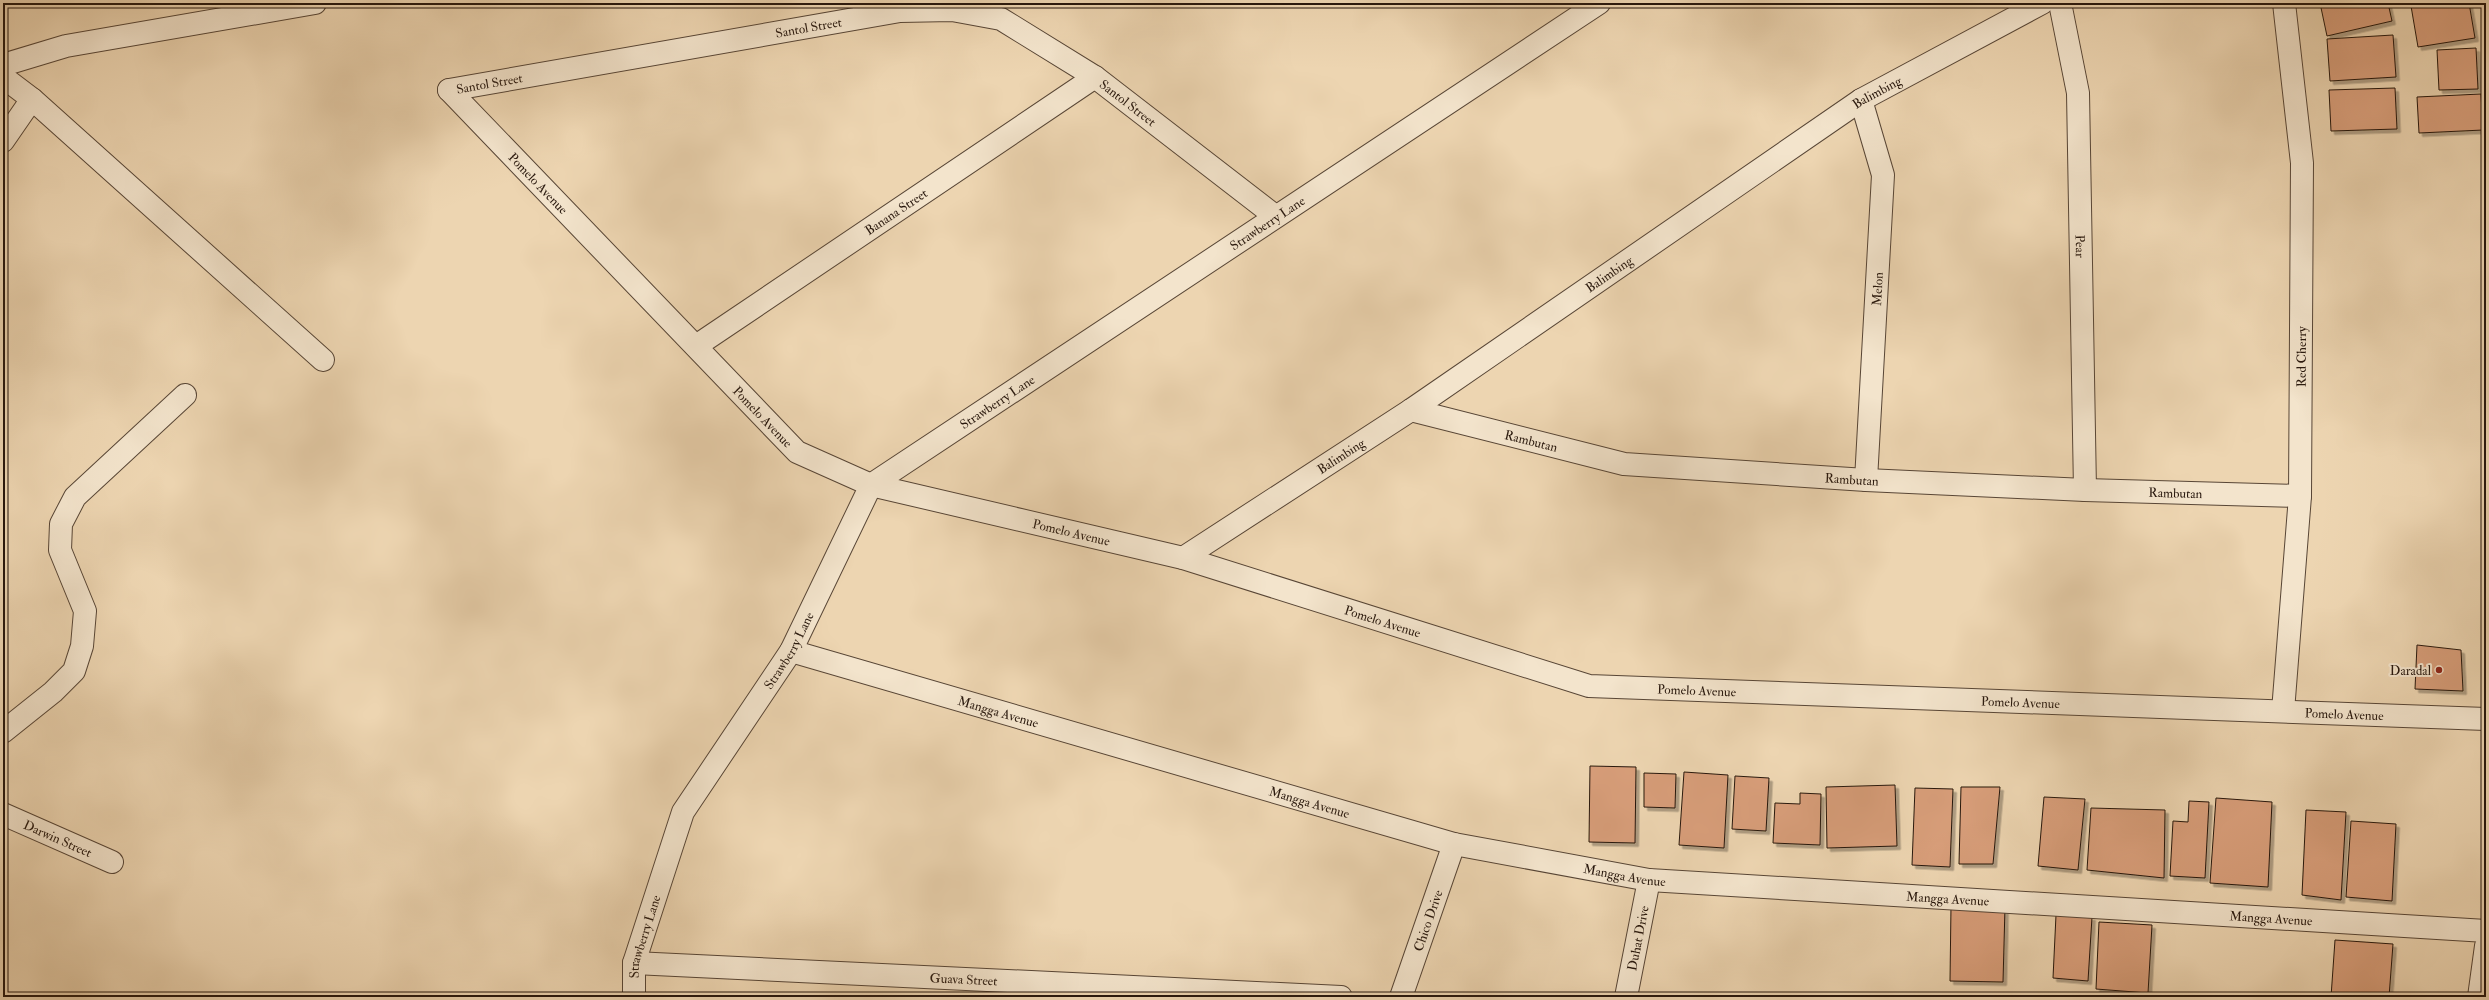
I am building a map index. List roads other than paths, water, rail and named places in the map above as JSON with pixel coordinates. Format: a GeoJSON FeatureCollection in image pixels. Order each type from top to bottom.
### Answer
{"type":"FeatureCollection","features":[{"type":"Feature","properties":{"kind":"street"},"geometry":{"type":"LineString","coordinates":[[3,65],[66,46],[315,3]]}},
{"type":"Feature","properties":{"kind":"street","name":"Strawberry Lane"},"geometry":{"type":"LineString","coordinates":[[634,997],[634,963],[683,812],[791,650],[871,485],[1275,216],[1599,3]]}},
{"type":"Feature","properties":{"kind":"street","name":"Balimbing"},"geometry":{"type":"LineString","coordinates":[[1183,558],[1411,410],[1861,100],[2042,3]]}},
{"type":"Feature","properties":{"kind":"street","name":"Pear"},"geometry":{"type":"LineString","coordinates":[[2060,3],[2078,92],[2085,490]]}},
{"type":"Feature","properties":{"kind":"street","name":"Red Cherry"},"geometry":{"type":"LineString","coordinates":[[2284,3],[2302,163],[2300,496],[2284,712]]}},
{"type":"Feature","properties":{"kind":"street","name":"Santol Street"},"geometry":{"type":"LineString","coordinates":[[449,90],[900,11],[952,10],[1001,19],[1096,77],[1275,216]]}},
{"type":"Feature","properties":{"kind":"street"},"geometry":{"type":"LineString","coordinates":[[3,77],[32,99],[323,360]]}},
{"type":"Feature","properties":{"kind":"street","name":"Banana Street"},"geometry":{"type":"LineString","coordinates":[[696,346],[1096,77]]}},
{"type":"Feature","properties":{"kind":"street","name":"Pomelo Avenue"},"geometry":{"type":"LineString","coordinates":[[449,90],[797,452],[871,485],[1183,558],[1589,686],[2486,719]]}},
{"type":"Feature","properties":{"kind":"street"},"geometry":{"type":"LineString","coordinates":[[3,141],[32,99]]}},
{"type":"Feature","properties":{"kind":"street","name":"Melon"},"geometry":{"type":"LineString","coordinates":[[1861,100],[1883,175],[1866,480]]}},
{"type":"Feature","properties":{"kind":"street"},"geometry":{"type":"LineString","coordinates":[[3,732],[53,692],[74,671],[82,646],[85,611],[60,550],[61,524],[75,497],[185,395]]}},
{"type":"Feature","properties":{"kind":"street","name":"Rambutan"},"geometry":{"type":"LineString","coordinates":[[1411,410],[1624,464],[1866,480],[2085,490],[2300,496]]}},
{"type":"Feature","properties":{"kind":"street","name":"Mangga Avenue"},"geometry":{"type":"LineString","coordinates":[[791,650],[1454,844],[1649,880],[2486,931]]}},
{"type":"Feature","properties":{"kind":"street","name":"Darwin Street"},"geometry":{"type":"LineString","coordinates":[[3,814],[112,862]]}},
{"type":"Feature","properties":{"kind":"street","name":"Chico Drive"},"geometry":{"type":"LineString","coordinates":[[1401,997],[1454,844]]}},
{"type":"Feature","properties":{"kind":"street","name":"Duhat Drive"},"geometry":{"type":"LineString","coordinates":[[1626,997],[1649,880]]}},
{"type":"Feature","properties":{"kind":"street"},"geometry":{"type":"LineString","coordinates":[[2479,997],[2486,946]]}},
{"type":"Feature","properties":{"kind":"street","name":"Guava Street"},"geometry":{"type":"LineString","coordinates":[[634,963],[1341,997]]}},
{"type":"Feature","properties":{"kind":"place","name":"Daradal"},"geometry":{"type":"Point","coordinates":[2439,670]}}]}
